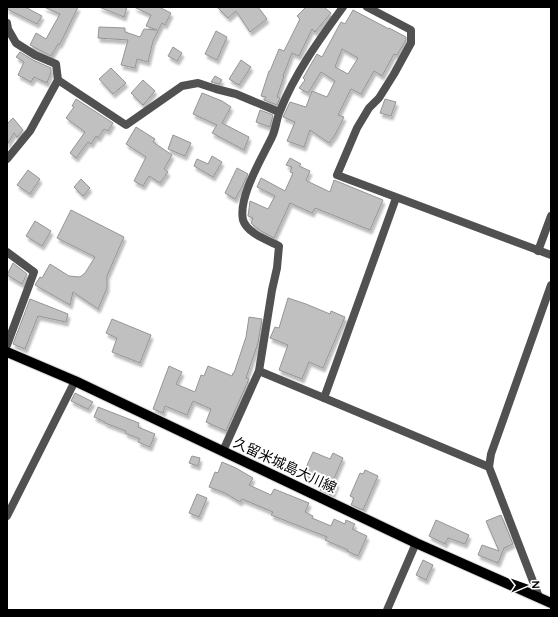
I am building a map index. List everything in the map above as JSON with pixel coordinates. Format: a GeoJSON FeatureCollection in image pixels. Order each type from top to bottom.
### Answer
{"type":"FeatureCollection","features":[{"type":"Feature","properties":{"kind":"main road","name":"久留米城島大川線"},"geometry":{"type":"LineString","coordinates":[[7,352],[75,381],[416,543],[551,603]]}},
{"type":"Feature","properties":{"kind":"street"},"geometry":{"type":"LineString","coordinates":[[223,451],[259,371],[277,268],[279,246],[247,227],[243,218],[245,194],[274,133],[279,112],[297,75],[343,7]]}},
{"type":"Feature","properties":{"kind":"street"},"geometry":{"type":"LineString","coordinates":[[367,7],[411,30],[411,43],[379,98],[369,108],[356,128],[337,175],[551,255]]}},
{"type":"Feature","properties":{"kind":"street"},"geometry":{"type":"LineString","coordinates":[[7,23],[8,29],[16,43],[35,55],[56,64],[58,80],[30,131],[7,159]]}},
{"type":"Feature","properties":{"kind":"street"},"geometry":{"type":"LineString","coordinates":[[58,80],[126,125],[182,86],[198,82],[216,89],[236,94],[279,112]]}},
{"type":"Feature","properties":{"kind":"street"},"geometry":{"type":"LineString","coordinates":[[324,398],[396,198]]}},
{"type":"Feature","properties":{"kind":"street"},"geometry":{"type":"LineString","coordinates":[[538,251],[551,216]]}},
{"type":"Feature","properties":{"kind":"street"},"geometry":{"type":"LineString","coordinates":[[7,252],[34,272],[7,345]]}},
{"type":"Feature","properties":{"kind":"street"},"geometry":{"type":"LineString","coordinates":[[539,597],[489,467],[491,454],[551,285]]}},
{"type":"Feature","properties":{"kind":"street"},"geometry":{"type":"LineString","coordinates":[[259,371],[489,467]]}},
{"type":"Feature","properties":{"kind":"street"},"geometry":{"type":"LineString","coordinates":[[7,516],[75,381]]}},
{"type":"Feature","properties":{"kind":"street"},"geometry":{"type":"LineString","coordinates":[[387,610],[416,543]]}},
{"type":"Feature","properties":{"kind":"building"},"geometry":{"type":"Polygon","coordinates":[[[7,7],[25,7],[42,16],[37,24],[7,9],[7,7]]]}},
{"type":"Feature","properties":{"kind":"building"},"geometry":{"type":"Polygon","coordinates":[[[44,7],[78,7],[60,44],[58,44],[51,56],[30,45],[36,33],[46,39],[60,14],[44,7]]]}},
{"type":"Feature","properties":{"kind":"building"},"geometry":{"type":"Polygon","coordinates":[[[99,7],[127,7],[124,17],[99,7]]]}},
{"type":"Feature","properties":{"kind":"building"},"geometry":{"type":"Polygon","coordinates":[[[134,7],[159,7],[171,13],[165,25],[162,23],[153,41],[148,62],[137,59],[135,68],[121,65],[128,40],[98,38],[99,27],[125,28],[125,32],[140,37],[144,29],[157,30],[146,26],[151,15],[134,7]]]}},
{"type":"Feature","properties":{"kind":"building"},"geometry":{"type":"Polygon","coordinates":[[[217,7],[258,7],[267,19],[250,32],[236,11],[228,18],[217,7]]]}},
{"type":"Feature","properties":{"kind":"building"},"geometry":{"type":"Polygon","coordinates":[[[306,7],[324,7],[331,13],[315,32],[312,29],[299,56],[292,53],[283,76],[277,97],[280,98],[277,105],[264,100],[266,97],[261,96],[269,71],[279,49],[284,51],[300,19],[297,16],[306,7]]]}},
{"type":"Feature","properties":{"kind":"building"},"geometry":{"type":"Polygon","coordinates":[[[353,10],[406,37],[406,40],[397,55],[394,54],[382,76],[374,71],[361,94],[351,89],[338,115],[344,117],[329,143],[310,130],[304,147],[287,141],[295,122],[283,117],[290,102],[306,107],[312,91],[327,97],[335,81],[321,72],[308,93],[299,88],[305,80],[303,78],[317,54],[322,57],[341,22],[345,24],[353,10]],[[342,49],[335,67],[348,74],[358,58],[342,49]]]}},
{"type":"Feature","properties":{"kind":"building"},"geometry":{"type":"Polygon","coordinates":[[[216,31],[227,37],[217,60],[205,54],[216,31]]]}},
{"type":"Feature","properties":{"kind":"building"},"geometry":{"type":"Polygon","coordinates":[[[173,47],[182,53],[177,61],[168,56],[173,47]]]}},
{"type":"Feature","properties":{"kind":"building"},"geometry":{"type":"Polygon","coordinates":[[[20,52],[51,68],[47,83],[34,77],[31,82],[18,75],[24,62],[16,57],[20,52]]]}},
{"type":"Feature","properties":{"kind":"building"},"geometry":{"type":"Polygon","coordinates":[[[241,60],[251,67],[239,85],[229,79],[241,60]]]}},
{"type":"Feature","properties":{"kind":"building"},"geometry":{"type":"Polygon","coordinates":[[[111,68],[126,83],[113,94],[99,79],[111,68]]]}},
{"type":"Feature","properties":{"kind":"building"},"geometry":{"type":"Polygon","coordinates":[[[215,76],[222,80],[219,84],[211,82],[215,76]]]}},
{"type":"Feature","properties":{"kind":"building"},"geometry":{"type":"Polygon","coordinates":[[[143,80],[155,91],[143,105],[131,93],[143,80]]]}},
{"type":"Feature","properties":{"kind":"building"},"geometry":{"type":"Polygon","coordinates":[[[202,93],[222,101],[231,107],[222,123],[249,137],[244,150],[212,133],[217,125],[193,114],[202,93]]]}},
{"type":"Feature","properties":{"kind":"building"},"geometry":{"type":"Polygon","coordinates":[[[76,99],[113,123],[108,131],[104,129],[98,138],[96,136],[91,144],[88,142],[76,158],[70,153],[85,132],[66,118],[74,107],[72,106],[76,99]]]}},
{"type":"Feature","properties":{"kind":"building"},"geometry":{"type":"Polygon","coordinates":[[[385,99],[396,102],[391,116],[380,113],[385,99]]]}},
{"type":"Feature","properties":{"kind":"building"},"geometry":{"type":"Polygon","coordinates":[[[260,110],[273,115],[270,127],[256,122],[260,110]]]}},
{"type":"Feature","properties":{"kind":"building"},"geometry":{"type":"Polygon","coordinates":[[[13,118],[23,130],[17,137],[14,133],[7,145],[7,124],[13,118]]]}},
{"type":"Feature","properties":{"kind":"building"},"geometry":{"type":"Polygon","coordinates":[[[136,127],[155,139],[153,142],[172,155],[164,169],[168,172],[160,183],[149,176],[143,186],[134,181],[146,157],[126,144],[136,127]]]}},
{"type":"Feature","properties":{"kind":"building"},"geometry":{"type":"Polygon","coordinates":[[[173,135],[191,143],[185,156],[168,149],[173,135]]]}},
{"type":"Feature","properties":{"kind":"building"},"geometry":{"type":"Polygon","coordinates":[[[212,156],[222,162],[213,177],[194,166],[197,159],[208,164],[212,156]]]}},
{"type":"Feature","properties":{"kind":"building"},"geometry":{"type":"Polygon","coordinates":[[[290,158],[301,164],[299,166],[310,171],[306,180],[307,181],[330,192],[334,180],[383,200],[370,230],[315,208],[312,213],[290,203],[274,238],[253,225],[251,223],[253,218],[248,216],[250,201],[268,209],[275,196],[257,187],[261,178],[285,191],[293,173],[290,172],[292,167],[286,165],[290,158]]]}},
{"type":"Feature","properties":{"kind":"building"},"geometry":{"type":"Polygon","coordinates":[[[237,168],[248,174],[235,199],[225,193],[237,168]]]}},
{"type":"Feature","properties":{"kind":"building"},"geometry":{"type":"Polygon","coordinates":[[[28,170],[40,179],[30,194],[17,185],[28,170]]]}},
{"type":"Feature","properties":{"kind":"building"},"geometry":{"type":"Polygon","coordinates":[[[81,179],[90,188],[83,196],[74,187],[81,179]]]}},
{"type":"Feature","properties":{"kind":"building"},"geometry":{"type":"Polygon","coordinates":[[[71,210],[124,237],[107,276],[107,288],[98,309],[73,292],[70,305],[35,285],[40,277],[42,278],[50,264],[69,276],[80,277],[85,273],[95,257],[57,238],[71,210]]]}},
{"type":"Feature","properties":{"kind":"building"},"geometry":{"type":"Polygon","coordinates":[[[35,221],[51,231],[42,246],[26,236],[35,221]]]}},
{"type":"Feature","properties":{"kind":"building"},"geometry":{"type":"Polygon","coordinates":[[[13,263],[27,274],[22,284],[7,275],[13,263]]]}},
{"type":"Feature","properties":{"kind":"building"},"geometry":{"type":"Polygon","coordinates":[[[288,298],[330,314],[331,311],[345,317],[323,368],[309,362],[302,379],[279,370],[288,345],[270,338],[275,327],[279,328],[288,298]]]}},
{"type":"Feature","properties":{"kind":"building"},"geometry":{"type":"Polygon","coordinates":[[[30,299],[68,314],[66,322],[38,316],[25,349],[13,344],[30,299]]]}},
{"type":"Feature","properties":{"kind":"building"},"geometry":{"type":"Polygon","coordinates":[[[249,317],[262,319],[258,343],[246,378],[249,379],[226,431],[206,422],[211,409],[193,401],[187,415],[165,406],[163,413],[153,409],[169,366],[182,372],[176,384],[195,392],[201,375],[204,376],[208,366],[232,376],[246,337],[249,317]]]}},
{"type":"Feature","properties":{"kind":"building"},"geometry":{"type":"Polygon","coordinates":[[[112,319],[151,335],[140,363],[112,352],[117,338],[106,333],[112,319]]]}},
{"type":"Feature","properties":{"kind":"building"},"geometry":{"type":"Polygon","coordinates":[[[75,393],[93,402],[88,409],[71,401],[75,393]]]}},
{"type":"Feature","properties":{"kind":"building"},"geometry":{"type":"Polygon","coordinates":[[[98,407],[139,423],[138,427],[155,434],[150,447],[138,442],[140,439],[125,433],[126,431],[94,417],[98,407]]]}},
{"type":"Feature","properties":{"kind":"building"},"geometry":{"type":"Polygon","coordinates":[[[313,452],[330,459],[333,453],[343,458],[333,481],[337,483],[332,495],[320,490],[322,486],[303,474],[313,452]]]}},
{"type":"Feature","properties":{"kind":"building"},"geometry":{"type":"Polygon","coordinates":[[[192,456],[200,458],[198,466],[189,463],[192,456]]]}},
{"type":"Feature","properties":{"kind":"building"},"geometry":{"type":"Polygon","coordinates":[[[222,462],[253,478],[249,485],[271,495],[274,489],[309,503],[305,512],[313,516],[312,518],[331,526],[334,519],[345,524],[346,520],[355,524],[352,529],[367,536],[358,556],[325,540],[327,537],[271,515],[273,512],[242,499],[240,502],[225,493],[209,487],[215,472],[218,473],[222,462]]]}},
{"type":"Feature","properties":{"kind":"building"},"geometry":{"type":"Polygon","coordinates":[[[365,470],[378,476],[363,510],[351,505],[354,498],[350,496],[360,473],[363,474],[365,470]]]}},
{"type":"Feature","properties":{"kind":"building"},"geometry":{"type":"Polygon","coordinates":[[[197,494],[207,498],[199,517],[189,513],[197,494]]]}},
{"type":"Feature","properties":{"kind":"building"},"geometry":{"type":"Polygon","coordinates":[[[501,515],[513,544],[504,548],[498,563],[478,555],[482,545],[499,551],[486,521],[501,515]]]}},
{"type":"Feature","properties":{"kind":"building"},"geometry":{"type":"Polygon","coordinates":[[[436,520],[469,535],[465,544],[448,538],[445,544],[429,536],[436,520]]]}},
{"type":"Feature","properties":{"kind":"building"},"geometry":{"type":"Polygon","coordinates":[[[423,560],[433,565],[426,580],[416,575],[423,560]]]}}]}
